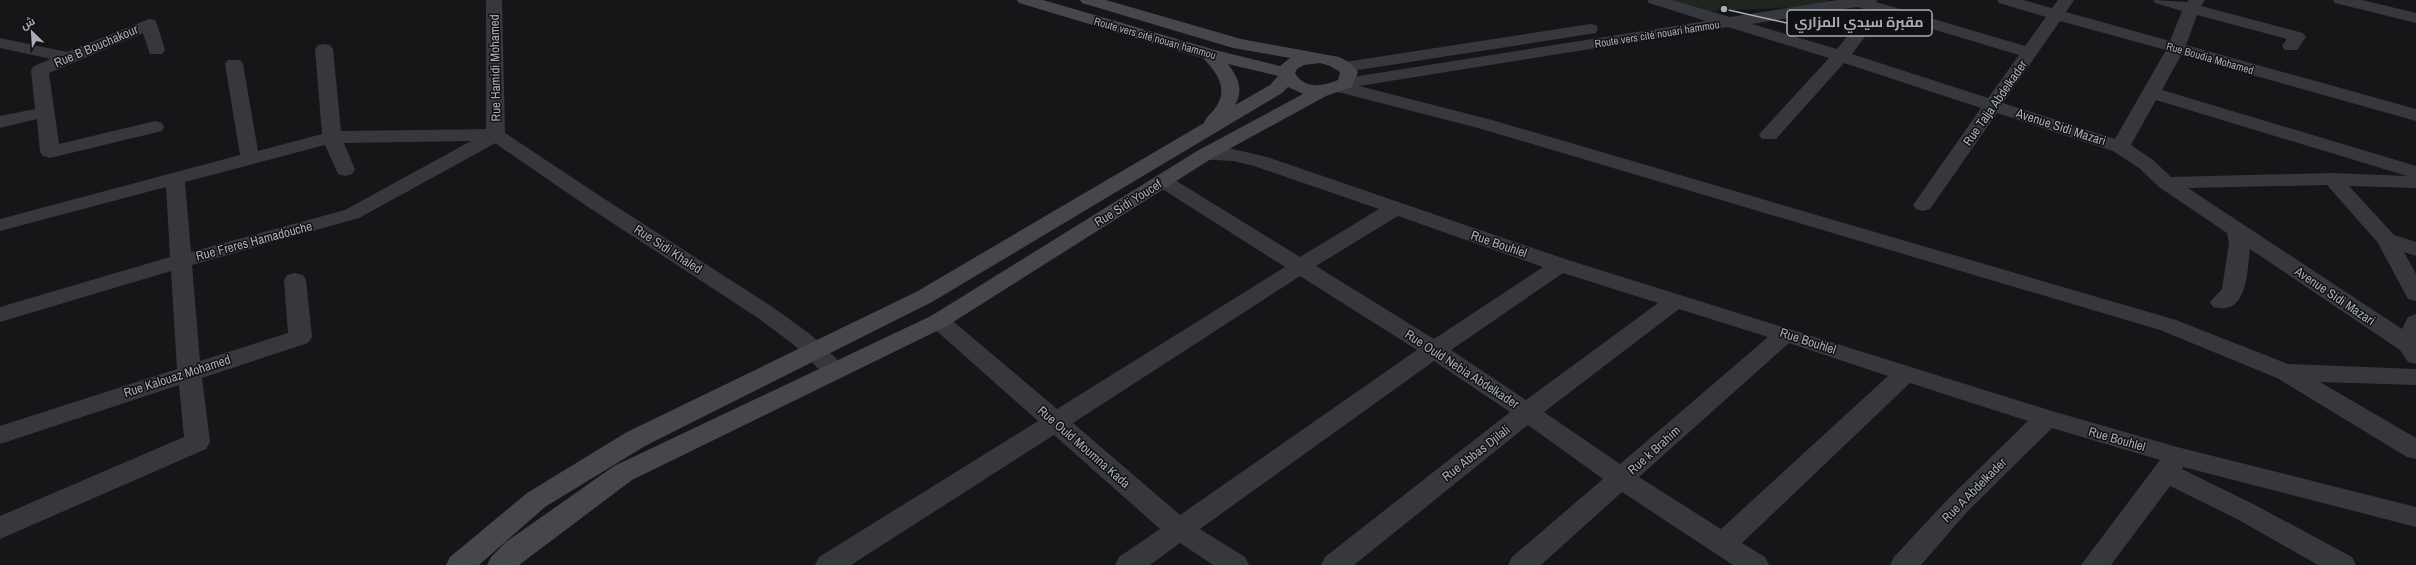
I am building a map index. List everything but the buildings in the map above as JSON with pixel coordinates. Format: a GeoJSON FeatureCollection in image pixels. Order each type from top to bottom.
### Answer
{"type":"FeatureCollection","features":[{"type":"Feature","properties":{"kind":"main road","name":"Route vers cité nouari hammou"},"geometry":{"type":"LineString","coordinates":[[1025,0],[1286,76],[1300,88],[1338,82],[1339,63],[1320,58],[1239,44],[1088,0]]}},
{"type":"Feature","properties":{"kind":"main road"},"geometry":{"type":"LineString","coordinates":[[1205,132],[1230,100],[1232,83],[1226,71],[1209,54]]}},
{"type":"Feature","properties":{"kind":"main road"},"geometry":{"type":"LineString","coordinates":[[460,565],[536,500],[629,443],[814,349],[924,297],[1276,90],[1286,76],[1292,63],[1300,60],[1320,58]]}},
{"type":"Feature","properties":{"kind":"main road","name":"Rue Sidi Youcef"},"geometry":{"type":"LineString","coordinates":[[501,565],[516,550],[623,473],[834,370],[939,321],[1204,155],[1338,82]]}},
{"type":"Feature","properties":{"kind":"street","name":"Rue Hamidi Mohamed"},"geometry":{"type":"LineString","coordinates":[[494,0],[496,135]]}},
{"type":"Feature","properties":{"kind":"street","name":"Avenue Sidi Mazari"},"geometry":{"type":"LineString","coordinates":[[1655,0],[1841,56],[2120,147],[2146,164],[2166,183],[2412,350]]}},
{"type":"Feature","properties":{"kind":"street","name":"Rue Boudia Mohamed"},"geometry":{"type":"LineString","coordinates":[[2005,0],[2062,7],[2176,48],[2416,115]]}},
{"type":"Feature","properties":{"kind":"street"},"geometry":{"type":"LineString","coordinates":[[2161,0],[2194,4],[2297,37],[2291,46]]}},
{"type":"Feature","properties":{"kind":"street"},"geometry":{"type":"LineString","coordinates":[[2341,0],[2416,18]]}},
{"type":"Feature","properties":{"kind":"street"},"geometry":{"type":"LineString","coordinates":[[1769,135],[1841,56],[1868,4],[2030,53]]}},
{"type":"Feature","properties":{"kind":"street","name":"Route vers cité nouari hammou"},"geometry":{"type":"LineString","coordinates":[[1338,82],[1728,23],[1868,4]]}},
{"type":"Feature","properties":{"kind":"street"},"geometry":{"type":"LineString","coordinates":[[2120,147],[2176,48],[2194,4]]}},
{"type":"Feature","properties":{"kind":"street","name":"Rue Talja Abdelkader"},"geometry":{"type":"LineString","coordinates":[[1923,205],[2062,7]]}},
{"type":"Feature","properties":{"kind":"street","name":"Rue B Bouchakour"},"geometry":{"type":"LineString","coordinates":[[155,127],[50,152],[40,70],[66,57],[149,24],[156,50]]}},
{"type":"Feature","properties":{"kind":"street"},"geometry":{"type":"LineString","coordinates":[[0,43],[66,57]]}},
{"type":"Feature","properties":{"kind":"street"},"geometry":{"type":"LineString","coordinates":[[324,49],[332,137],[346,170]]}},
{"type":"Feature","properties":{"kind":"street"},"geometry":{"type":"LineString","coordinates":[[234,64],[250,159]]}},
{"type":"Feature","properties":{"kind":"street"},"geometry":{"type":"LineString","coordinates":[[1338,82],[2161,322],[2285,372],[2416,450]]}},
{"type":"Feature","properties":{"kind":"street"},"geometry":{"type":"LineString","coordinates":[[2150,92],[2416,172]]}},
{"type":"Feature","properties":{"kind":"street"},"geometry":{"type":"LineString","coordinates":[[0,122],[45,112]]}},
{"type":"Feature","properties":{"kind":"street"},"geometry":{"type":"LineString","coordinates":[[0,224],[332,137],[496,135]]}},
{"type":"Feature","properties":{"kind":"street","name":"Rue Freres Hamadouche"},"geometry":{"type":"LineString","coordinates":[[0,316],[182,260],[352,214],[496,135]]}},
{"type":"Feature","properties":{"kind":"street","name":"Rue Sidi Khaled"},"geometry":{"type":"LineString","coordinates":[[496,135],[556,178],[754,304],[814,349],[834,370]]}},
{"type":"Feature","properties":{"kind":"street","name":"Rue Bouhlel"},"geometry":{"type":"LineString","coordinates":[[1204,155],[1233,155],[1260,161],[1560,265],[1785,334],[2047,418],[2171,464],[2416,517]]}},
{"type":"Feature","properties":{"kind":"street"},"geometry":{"type":"LineString","coordinates":[[0,528],[196,442],[189,371],[175,179]]}},
{"type":"Feature","properties":{"kind":"street"},"geometry":{"type":"LineString","coordinates":[[2166,183],[2332,179],[2416,182]]}},
{"type":"Feature","properties":{"kind":"street"},"geometry":{"type":"LineString","coordinates":[[2332,179],[2387,240],[2416,294]]}},
{"type":"Feature","properties":{"kind":"street","name":"Rue Ould Nebia Abdelkader"},"geometry":{"type":"LineString","coordinates":[[1163,181],[1434,350],[1527,412],[1622,479],[1755,565]]}},
{"type":"Feature","properties":{"kind":"street"},"geometry":{"type":"LineString","coordinates":[[829,565],[1301,266],[1396,208]]}},
{"type":"Feature","properties":{"kind":"street"},"geometry":{"type":"LineString","coordinates":[[2221,302],[2233,292],[2240,243],[2237,232]]}},
{"type":"Feature","properties":{"kind":"street"},"geometry":{"type":"LineString","coordinates":[[2387,240],[2416,249]]}},
{"type":"Feature","properties":{"kind":"street"},"geometry":{"type":"LineString","coordinates":[[1129,565],[1434,350],[1560,265]]}},
{"type":"Feature","properties":{"kind":"street","name":"Rue Kalouaz Mohamed"},"geometry":{"type":"LineString","coordinates":[[0,434],[300,336],[295,280]]}},
{"type":"Feature","properties":{"kind":"street","name":"Rue Abbas Djilali"},"geometry":{"type":"LineString","coordinates":[[1334,565],[1527,412],[1676,300]]}},
{"type":"Feature","properties":{"kind":"street","name":"Rue Ould Moumna Kada"},"geometry":{"type":"LineString","coordinates":[[939,321],[1178,529],[1235,565]]}},
{"type":"Feature","properties":{"kind":"street"},"geometry":{"type":"LineString","coordinates":[[2412,350],[2416,322]]}},
{"type":"Feature","properties":{"kind":"street","name":"Rue k Brahim"},"geometry":{"type":"LineString","coordinates":[[1522,565],[1622,479],[1785,334]]}},
{"type":"Feature","properties":{"kind":"street"},"geometry":{"type":"LineString","coordinates":[[2285,372],[2416,377]]}},
{"type":"Feature","properties":{"kind":"street"},"geometry":{"type":"LineString","coordinates":[[1723,544],[1906,373]]}},
{"type":"Feature","properties":{"kind":"street","name":"Rue A Abdelkader"},"geometry":{"type":"LineString","coordinates":[[1904,565],[1957,506],[2047,418]]}},
{"type":"Feature","properties":{"kind":"street"},"geometry":{"type":"LineString","coordinates":[[2095,565],[2171,464],[2280,530],[2342,565]]}},
{"type":"Feature","properties":{"kind":"shaded area"},"geometry":{"type":"Polygon","coordinates":[[[1658,0],[1828,0],[1836,5],[1694,12],[1658,0]]]}},
{"type":"Feature","properties":{"kind":"place","name":"مقبرة سيدي المزاري"},"geometry":{"type":"Point","coordinates":[1724,9]}}]}
